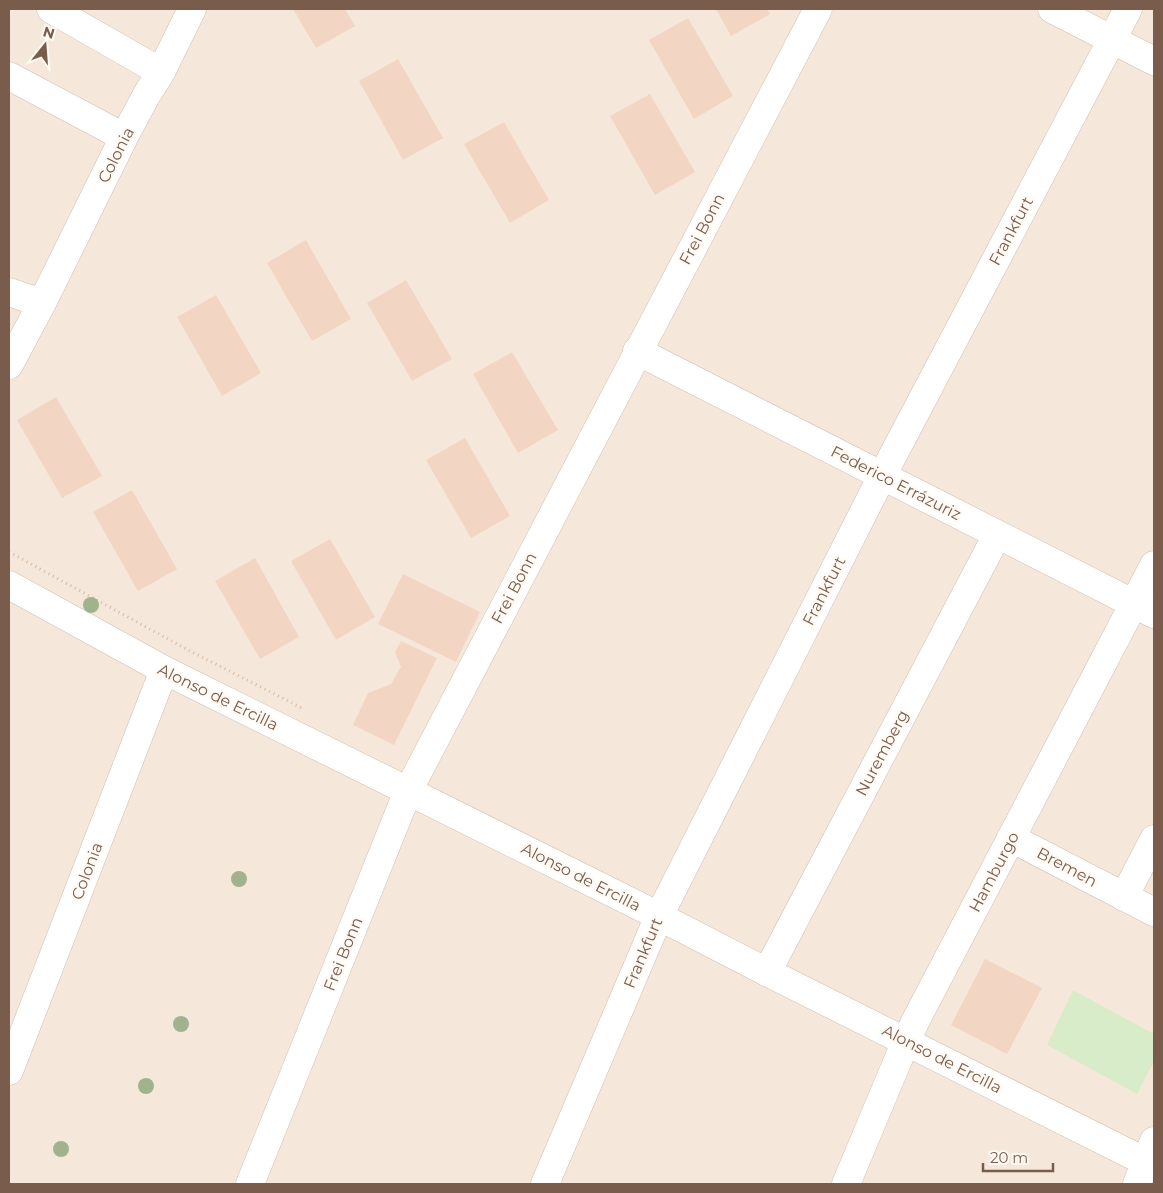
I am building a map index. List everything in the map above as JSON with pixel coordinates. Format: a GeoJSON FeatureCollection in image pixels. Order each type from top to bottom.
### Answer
{"type":"FeatureCollection","features":[{"type":"Feature","properties":{"kind":"street"},"geometry":{"type":"LineString","coordinates":[[51,9],[161,72]]}},
{"type":"Feature","properties":{"kind":"street","name":"Colonia"},"geometry":{"type":"LineString","coordinates":[[9,365],[42,303],[124,137],[161,72],[192,9]]}},
{"type":"Feature","properties":{"kind":"street","name":"Frei Bonn"},"geometry":{"type":"LineString","coordinates":[[250,1184],[408,790],[818,9]]}},
{"type":"Feature","properties":{"kind":"street"},"geometry":{"type":"LineString","coordinates":[[1052,9],[1154,61]]}},
{"type":"Feature","properties":{"kind":"street","name":"Frankfurt"},"geometry":{"type":"LineString","coordinates":[[545,1184],[659,916],[882,476],[1128,9]]}},
{"type":"Feature","properties":{"kind":"street"},"geometry":{"type":"LineString","coordinates":[[9,76],[124,137]]}},
{"type":"Feature","properties":{"kind":"street"},"geometry":{"type":"LineString","coordinates":[[9,292],[42,303]]}},
{"type":"Feature","properties":{"kind":"street","name":"Federico Errázuriz"},"geometry":{"type":"LineString","coordinates":[[638,352],[1144,609]]}},
{"type":"Feature","properties":{"kind":"street","name":"Nuremberg"},"geometry":{"type":"LineString","coordinates":[[767,972],[997,534]]}},
{"type":"Feature","properties":{"kind":"street","name":"Hamburgo"},"geometry":{"type":"LineString","coordinates":[[846,1184],[906,1041],[1011,838],[1144,609],[1154,565]]}},
{"type":"Feature","properties":{"kind":"street","name":"Alonso de Ercilla"},"geometry":{"type":"LineString","coordinates":[[9,585],[164,670],[408,790],[1148,1163]]}},
{"type":"Feature","properties":{"kind":"street","name":"Colonia"},"geometry":{"type":"LineString","coordinates":[[9,1071],[164,670]]}},
{"type":"Feature","properties":{"kind":"street","name":"Bremen"},"geometry":{"type":"LineString","coordinates":[[1011,838],[1154,912]]}},
{"type":"Feature","properties":{"kind":"street"},"geometry":{"type":"LineString","coordinates":[[1124,897],[1154,838]]}},
{"type":"Feature","properties":{"kind":"shaded area"},"geometry":{"type":"Polygon","coordinates":[[[9,9],[1154,9],[1154,1184],[9,1184],[9,9]]]}},
{"type":"Feature","properties":{"kind":"green space"},"geometry":{"type":"Polygon","coordinates":[[[1073,990],[1154,1034],[1154,1061],[1137,1094],[1047,1045],[1073,990]]]}},
{"type":"Feature","properties":{"kind":"building"},"geometry":{"type":"Polygon","coordinates":[[[293,9],[345,9],[355,26],[316,48],[293,9]]]}},
{"type":"Feature","properties":{"kind":"building"},"geometry":{"type":"Polygon","coordinates":[[[716,9],[767,9],[770,14],[731,36],[716,9]]]}},
{"type":"Feature","properties":{"kind":"building"},"geometry":{"type":"Polygon","coordinates":[[[688,18],[733,96],[694,119],[649,40],[688,18]]]}},
{"type":"Feature","properties":{"kind":"building"},"geometry":{"type":"Polygon","coordinates":[[[398,59],[443,138],[403,160],[359,81],[398,59]]]}},
{"type":"Feature","properties":{"kind":"building"},"geometry":{"type":"Polygon","coordinates":[[[650,94],[695,172],[655,195],[610,116],[650,94]]]}},
{"type":"Feature","properties":{"kind":"building"},"geometry":{"type":"Polygon","coordinates":[[[504,122],[549,200],[510,223],[464,144],[504,122]]]}},
{"type":"Feature","properties":{"kind":"building"},"geometry":{"type":"Polygon","coordinates":[[[306,240],[351,319],[312,341],[267,263],[306,240]]]}},
{"type":"Feature","properties":{"kind":"building"},"geometry":{"type":"Polygon","coordinates":[[[406,280],[452,359],[412,381],[367,303],[406,280]]]}},
{"type":"Feature","properties":{"kind":"building"},"geometry":{"type":"Polygon","coordinates":[[[216,295],[261,373],[222,396],[177,317],[216,295]]]}},
{"type":"Feature","properties":{"kind":"building"},"geometry":{"type":"Polygon","coordinates":[[[512,352],[558,430],[518,453],[473,374],[512,352]]]}},
{"type":"Feature","properties":{"kind":"building"},"geometry":{"type":"Polygon","coordinates":[[[56,397],[102,476],[62,498],[17,420],[56,397]]]}},
{"type":"Feature","properties":{"kind":"building"},"geometry":{"type":"Polygon","coordinates":[[[465,438],[510,516],[471,538],[426,460],[465,438]]]}},
{"type":"Feature","properties":{"kind":"building"},"geometry":{"type":"Polygon","coordinates":[[[132,490],[177,569],[138,591],[93,512],[132,490]]]}},
{"type":"Feature","properties":{"kind":"building"},"geometry":{"type":"Polygon","coordinates":[[[330,539],[375,617],[336,640],[291,561],[330,539]]]}},
{"type":"Feature","properties":{"kind":"building"},"geometry":{"type":"Polygon","coordinates":[[[255,558],[299,637],[260,659],[215,581],[255,558]]]}},
{"type":"Feature","properties":{"kind":"building"},"geometry":{"type":"Polygon","coordinates":[[[403,574],[480,612],[456,662],[378,624],[403,574]]]}},
{"type":"Feature","properties":{"kind":"building"},"geometry":{"type":"Polygon","coordinates":[[[401,641],[437,658],[394,745],[353,725],[368,693],[391,684],[401,667],[395,652],[401,641]]]}},
{"type":"Feature","properties":{"kind":"building"},"geometry":{"type":"Polygon","coordinates":[[[985,959],[1042,988],[1007,1054],[951,1025],[985,959]]]}}]}
